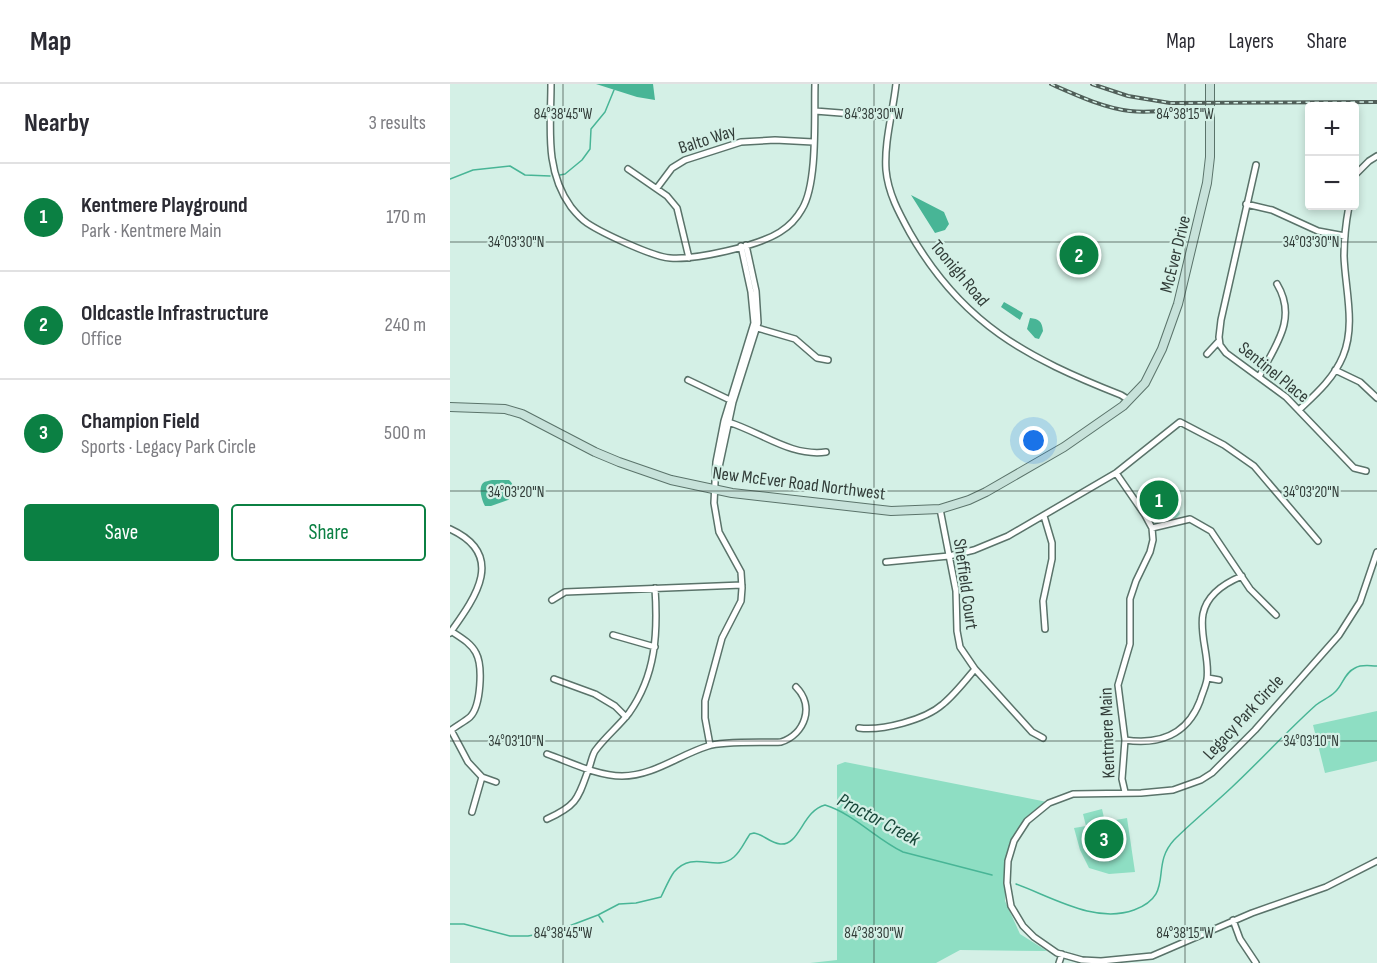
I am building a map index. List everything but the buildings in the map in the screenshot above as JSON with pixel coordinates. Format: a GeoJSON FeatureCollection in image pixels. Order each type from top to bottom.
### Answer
{"type":"FeatureCollection","features":[{"type":"Feature","properties":{"kind":"street"},"geometry":{"type":"LineString","coordinates":[[551,84],[550,153],[552,168],[572,208],[585,222],[646,251],[669,258],[689,258],[743,246],[778,233],[802,210],[810,191],[815,84]]}},
{"type":"Feature","properties":{"kind":"street","name":"Toonigh Road"},"geometry":{"type":"LineString","coordinates":[[896,84],[886,153],[888,183],[895,205],[924,257],[970,311],[991,329],[1024,351],[1064,372],[1129,400]]}},
{"type":"Feature","properties":{"kind":"street","name":"McEver Drive"},"geometry":{"type":"LineString","coordinates":[[1129,400],[1145,383],[1158,358],[1178,304],[1207,183],[1210,84]]}},
{"type":"Feature","properties":{"kind":"street"},"geometry":{"type":"LineString","coordinates":[[814,111],[892,117]]}},
{"type":"Feature","properties":{"kind":"street","name":"Balto Way"},"geometry":{"type":"LineString","coordinates":[[657,188],[672,168],[685,160],[741,142],[813,142]]}},
{"type":"Feature","properties":{"kind":"street"},"geometry":{"type":"LineString","coordinates":[[1359,171],[1369,160],[1377,156]]}},
{"type":"Feature","properties":{"kind":"street","name":"Sentinel Place"},"geometry":{"type":"LineString","coordinates":[[1256,165],[1221,320],[1220,341],[1226,353],[1234,361],[1259,377],[1299,409],[1354,468],[1366,471]]}},
{"type":"Feature","properties":{"kind":"street"},"geometry":{"type":"LineString","coordinates":[[628,169],[657,188],[677,208],[689,258]]}},
{"type":"Feature","properties":{"kind":"street"},"geometry":{"type":"LineString","coordinates":[[1246,204],[1272,210],[1318,231],[1345,236]]}},
{"type":"Feature","properties":{"kind":"street"},"geometry":{"type":"LineString","coordinates":[[1299,409],[1327,382],[1342,358],[1348,333],[1345,236],[1348,210]]}},
{"type":"Feature","properties":{"kind":"street"},"geometry":{"type":"LineString","coordinates":[[710,745],[705,718],[705,701],[722,638],[741,601],[741,572],[719,532],[715,516],[715,489],[731,401],[759,310],[743,246]]}},
{"type":"Feature","properties":{"kind":"street"},"geometry":{"type":"LineString","coordinates":[[1259,377],[1283,327],[1285,304],[1276,284]]}},
{"type":"Feature","properties":{"kind":"street"},"geometry":{"type":"LineString","coordinates":[[755,328],[795,339],[817,358],[828,360]]}},
{"type":"Feature","properties":{"kind":"street"},"geometry":{"type":"LineString","coordinates":[[1207,354],[1220,341]]}},
{"type":"Feature","properties":{"kind":"street"},"geometry":{"type":"LineString","coordinates":[[1335,370],[1359,382],[1377,398]]}},
{"type":"Feature","properties":{"kind":"street"},"geometry":{"type":"LineString","coordinates":[[688,380],[731,401]]}},
{"type":"Feature","properties":{"kind":"street","name":"New McEver Road Northwest"},"geometry":{"type":"LineString","coordinates":[[450,407],[505,409],[522,414],[595,452],[671,480],[732,493],[891,511],[940,509],[986,492],[1064,447],[1129,400]]}},
{"type":"Feature","properties":{"kind":"street"},"geometry":{"type":"LineString","coordinates":[[726,422],[805,454],[826,452]]}},
{"type":"Feature","properties":{"kind":"street"},"geometry":{"type":"LineString","coordinates":[[886,562],[949,556],[974,550],[996,541],[1044,516],[1116,473],[1180,422],[1224,445],[1254,466],[1318,541]]}},
{"type":"Feature","properties":{"kind":"street"},"geometry":{"type":"LineString","coordinates":[[1116,473],[1152,528],[1190,519],[1211,531],[1251,589],[1275,615]]}},
{"type":"Feature","properties":{"kind":"street","name":"Sheffield Court"},"geometry":{"type":"LineString","coordinates":[[940,509],[956,591],[957,631],[960,647],[975,669],[1032,732],[1043,738]]}},
{"type":"Feature","properties":{"kind":"street"},"geometry":{"type":"LineString","coordinates":[[1044,516],[1052,543],[1052,559],[1043,601],[1045,629]]}},
{"type":"Feature","properties":{"kind":"street","name":"Kentmere Main"},"geometry":{"type":"LineString","coordinates":[[1125,792],[1122,778],[1125,740],[1118,685],[1130,644],[1130,599],[1150,552],[1153,540],[1152,528]]}},
{"type":"Feature","properties":{"kind":"street"},"geometry":{"type":"LineString","coordinates":[[450,529],[466,538],[472,545],[482,568],[477,592],[450,632],[472,647],[477,655],[479,667],[477,705],[471,716],[450,731],[468,762],[482,777],[496,782]]}},
{"type":"Feature","properties":{"kind":"street","name":"Legacy Park Circle"},"geometry":{"type":"LineString","coordinates":[[1377,552],[1360,602],[1339,635],[1221,765],[1201,780],[1158,792],[1073,794],[1059,798],[1027,821],[1011,849],[1006,875],[1011,906],[1023,926],[1034,937],[1048,948],[1062,954],[1082,960],[1101,962],[1152,956],[1233,920],[1326,887],[1377,861]]}},
{"type":"Feature","properties":{"kind":"street"},"geometry":{"type":"LineString","coordinates":[[1125,740],[1153,742],[1168,738],[1188,723],[1198,707],[1208,678],[1203,614],[1215,592],[1242,576]]}},
{"type":"Feature","properties":{"kind":"street"},"geometry":{"type":"LineString","coordinates":[[552,600],[565,592],[742,585]]}},
{"type":"Feature","properties":{"kind":"street"},"geometry":{"type":"LineString","coordinates":[[547,819],[565,811],[578,797],[595,751],[626,717],[640,697],[655,647],[657,626],[655,588]]}},
{"type":"Feature","properties":{"kind":"street"},"geometry":{"type":"LineString","coordinates":[[613,635],[655,647]]}},
{"type":"Feature","properties":{"kind":"street"},"geometry":{"type":"LineString","coordinates":[[859,728],[885,728],[933,711],[942,705],[975,669]]}},
{"type":"Feature","properties":{"kind":"street"},"geometry":{"type":"LineString","coordinates":[[1208,678],[1219,680]]}},
{"type":"Feature","properties":{"kind":"street"},"geometry":{"type":"LineString","coordinates":[[554,679],[595,694],[615,706],[626,717]]}},
{"type":"Feature","properties":{"kind":"street"},"geometry":{"type":"LineString","coordinates":[[547,754],[615,776],[645,773],[710,745],[781,742],[792,739],[801,729],[807,708],[802,693],[796,687]]}},
{"type":"Feature","properties":{"kind":"street"},"geometry":{"type":"LineString","coordinates":[[472,812],[482,777]]}},
{"type":"Feature","properties":{"kind":"street"},"geometry":{"type":"LineString","coordinates":[[1233,920],[1240,939],[1256,963]]}},
{"type":"Feature","properties":{"kind":"street"},"geometry":{"type":"LineString","coordinates":[[1059,963],[1062,954]]}},
{"type":"Feature","properties":{"kind":"shaded area"},"geometry":{"type":"Polygon","coordinates":[[[596,84],[653,84],[655,100],[637,97],[596,84]]]}},
{"type":"Feature","properties":{"kind":"shaded area"},"geometry":{"type":"Polygon","coordinates":[[[911,195],[944,212],[949,224],[945,230],[935,233],[911,195]]]}},
{"type":"Feature","properties":{"kind":"shaded area"},"geometry":{"type":"Polygon","coordinates":[[[1004,302],[1023,313],[1020,320],[1001,307],[1004,302]]]}},
{"type":"Feature","properties":{"kind":"shaded area"},"geometry":{"type":"Polygon","coordinates":[[[1030,318],[1038,320],[1042,325],[1043,331],[1039,339],[1027,329],[1030,318]]]}},
{"type":"Feature","properties":{"kind":"shaded area"},"geometry":{"type":"Polygon","coordinates":[[[492,480],[509,480],[513,485],[513,493],[508,500],[485,506],[481,488],[483,483],[492,480]]]}},
{"type":"Feature","properties":{"kind":"shaded area"},"geometry":{"type":"Polygon","coordinates":[[[1163,482],[1173,483],[1180,514],[1176,518],[1156,520],[1139,498],[1163,482]]]}},
{"type":"Feature","properties":{"kind":"shaded area"},"geometry":{"type":"Polygon","coordinates":[[[1377,711],[1377,761],[1325,773],[1313,725],[1377,711]]]}},
{"type":"Feature","properties":{"kind":"shaded area"},"geometry":{"type":"Polygon","coordinates":[[[845,762],[1052,803],[1028,816],[1014,840],[1005,867],[1005,901],[1020,934],[1047,951],[960,950],[936,963],[810,963],[837,960],[837,765],[845,762]]]}},
{"type":"Feature","properties":{"kind":"shaded area"},"geometry":{"type":"Polygon","coordinates":[[[1102,809],[1105,822],[1127,818],[1135,872],[1109,874],[1089,868],[1080,850],[1074,828],[1086,826],[1083,814],[1102,809]]]}},
{"type":"Feature","properties":{"kind":"waterway"},"geometry":{"type":"LineString","coordinates":[[560,175],[565,174],[582,160],[590,149],[591,129],[605,112],[614,90]]}},
{"type":"Feature","properties":{"kind":"waterway"},"geometry":{"type":"LineString","coordinates":[[450,179],[473,170],[510,166],[525,175],[550,176]]}},
{"type":"Feature","properties":{"kind":"waterway","name":"Proctor Creek"},"geometry":{"type":"LineString","coordinates":[[1016,884],[1059,902],[1104,914],[1134,910],[1147,904],[1159,888],[1163,860],[1174,840],[1242,778],[1316,705],[1335,692],[1351,670],[1360,666],[1377,666]]}},
{"type":"Feature","properties":{"kind":"waterway","name":"Proctor Creek"},"geometry":{"type":"LineString","coordinates":[[450,924],[464,924],[510,936],[528,936],[556,931],[598,915],[619,904],[636,903],[661,897],[672,875],[682,865],[697,861],[720,863],[727,861],[736,855],[750,834],[754,833],[780,844],[787,843],[797,834],[811,814],[817,808],[825,805],[846,814],[903,852],[992,875]]}},
{"type":"Feature","properties":{"kind":"waterway"},"geometry":{"type":"LineString","coordinates":[[599,916],[603,922]]}},
{"type":"Feature","properties":{"kind":"railway"},"geometry":{"type":"LineString","coordinates":[[1051,84],[1120,109],[1137,112],[1181,109]]}},
{"type":"Feature","properties":{"kind":"railway"},"geometry":{"type":"LineString","coordinates":[[1092,84],[1128,96],[1170,103],[1377,102]]}},
{"type":"Feature","properties":{"kind":"place","name":"Oldcastle Infrastructure"},"geometry":{"type":"Point","coordinates":[1079,255]}},
{"type":"Feature","properties":{"kind":"place","name":"Kentmere Playground"},"geometry":{"type":"Point","coordinates":[1159,500]}},
{"type":"Feature","properties":{"kind":"place","name":"Champion Field"},"geometry":{"type":"Point","coordinates":[1104,839]}}]}
